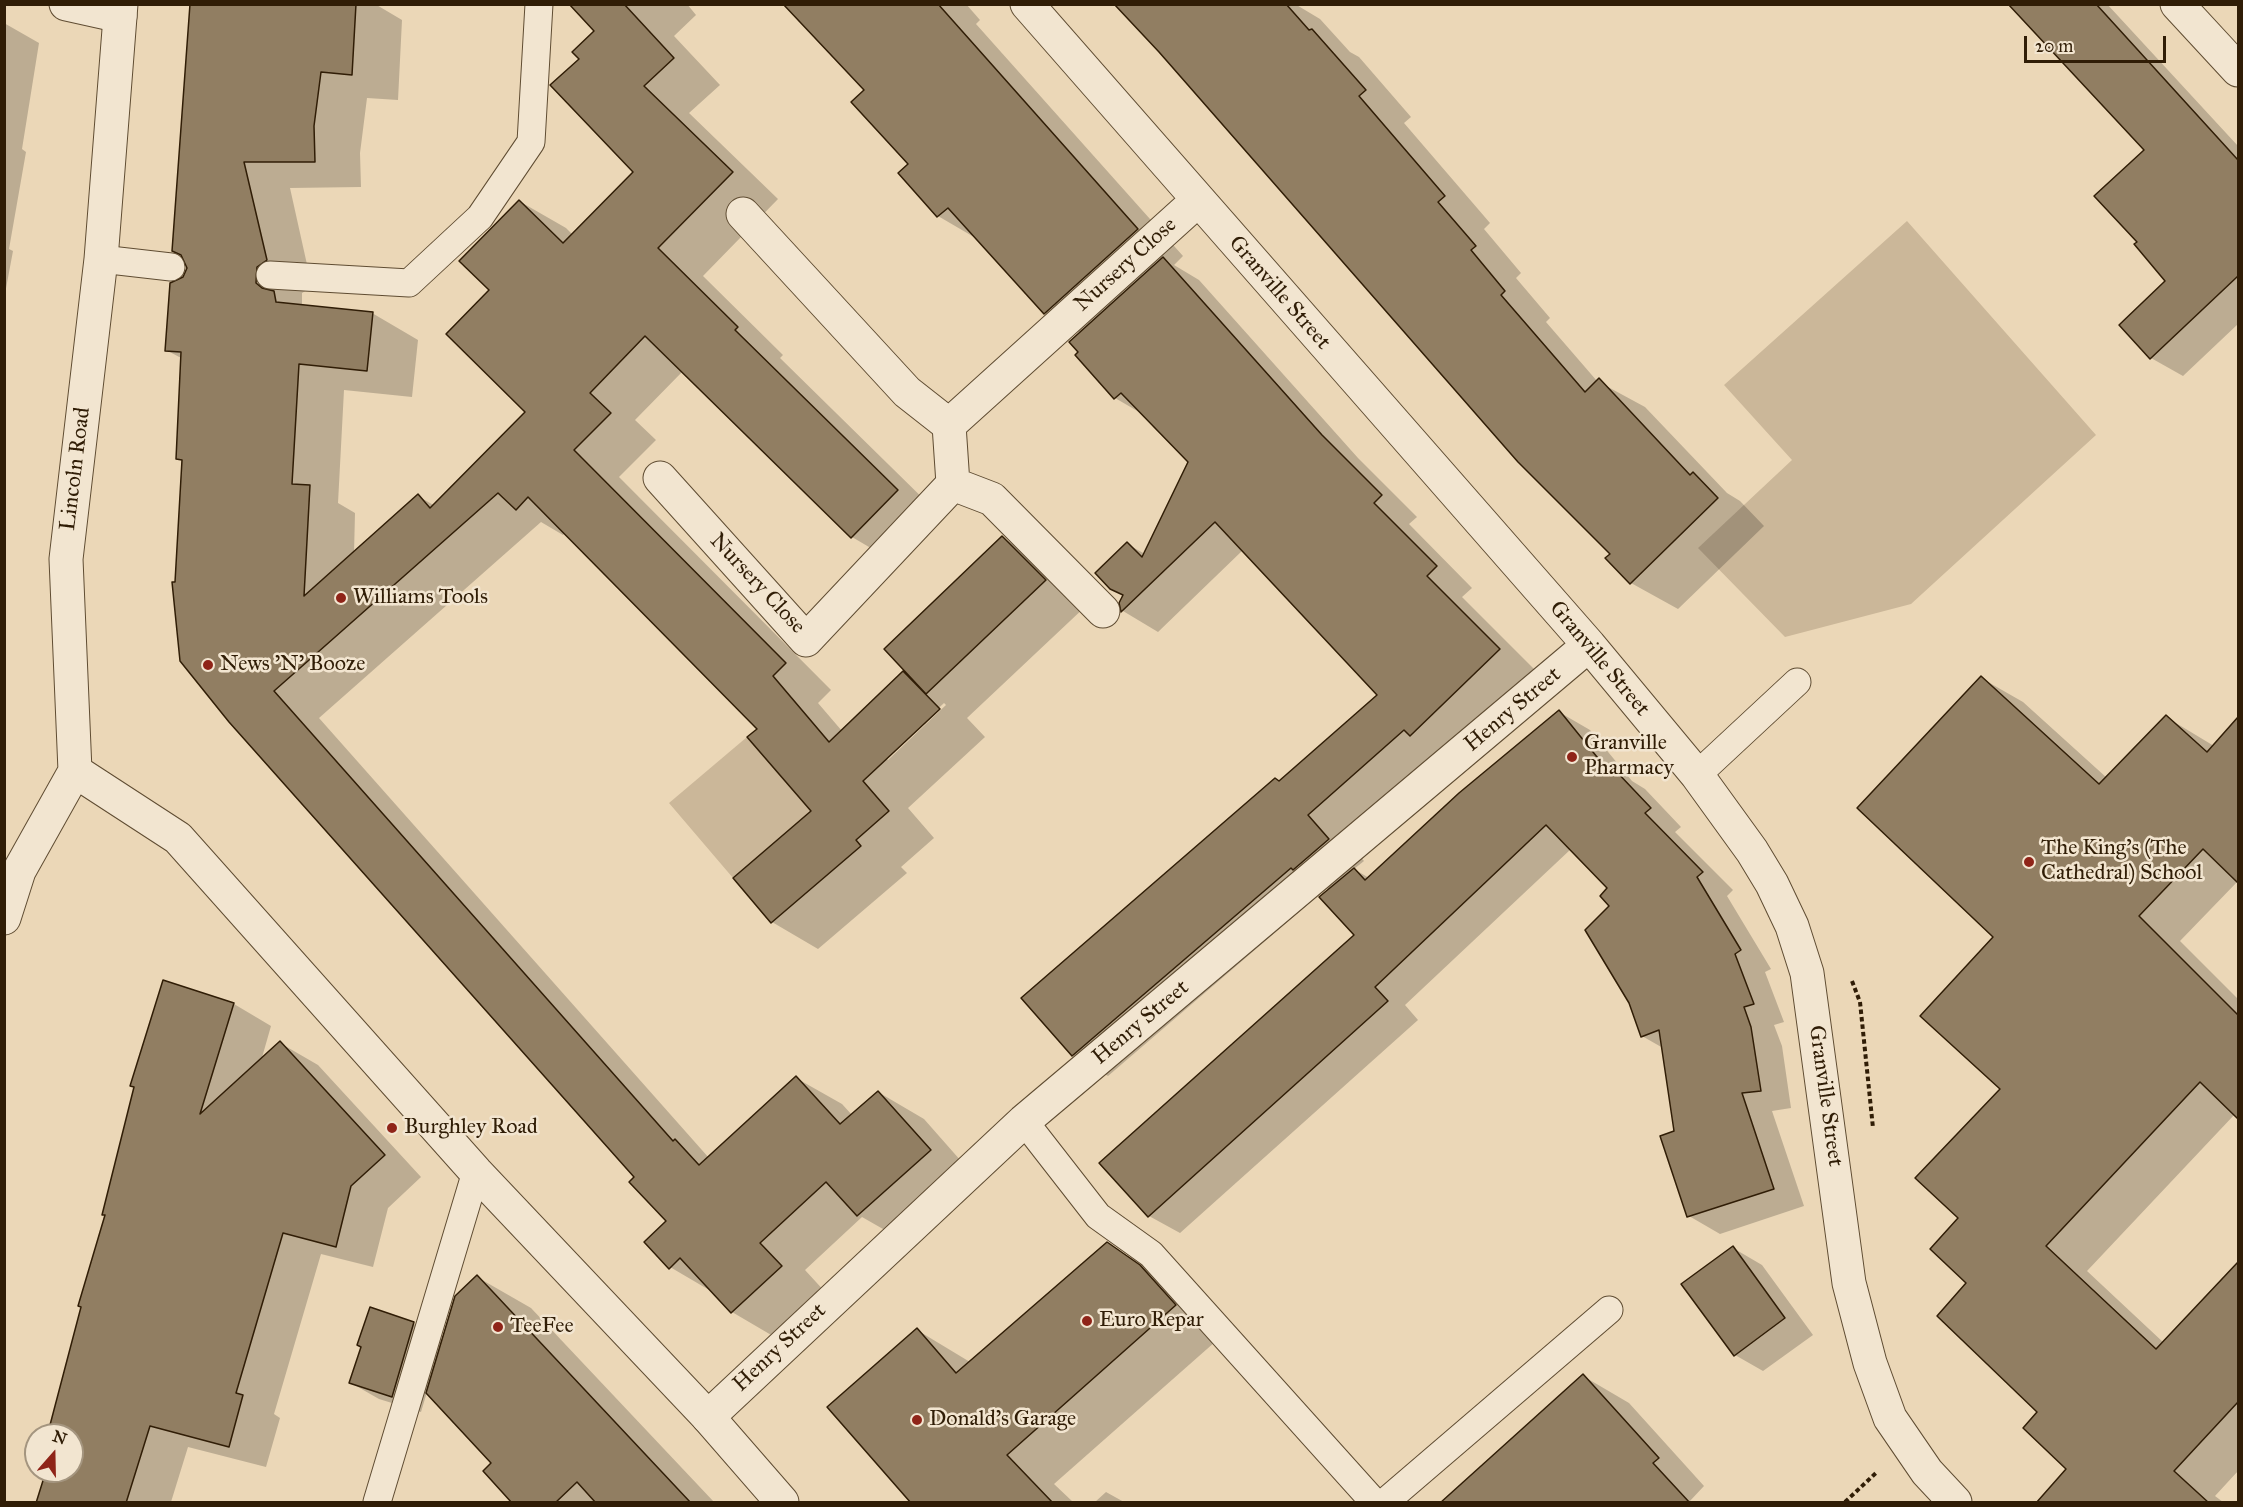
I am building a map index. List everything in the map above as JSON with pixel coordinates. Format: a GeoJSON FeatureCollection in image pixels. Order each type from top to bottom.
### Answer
{"type":"FeatureCollection","features":[{"type":"Feature","properties":{"kind":"street"},"geometry":{"type":"LineString","coordinates":[[66,4],[121,10]]}},
{"type":"Feature","properties":{"kind":"street","name":"Granville Street"},"geometry":{"type":"LineString","coordinates":[[1027,4],[1197,201],[1589,645],[1697,775],[1752,851],[1792,926],[1806,973],[1814,1016],[1850,1283],[1870,1362],[1890,1418],[1927,1472],[1955,1503]]}},
{"type":"Feature","properties":{"kind":"street"},"geometry":{"type":"LineString","coordinates":[[2177,4],[2238,70]]}},
{"type":"Feature","properties":{"kind":"street","name":"Lincoln Road"},"geometry":{"type":"LineString","coordinates":[[75,771],[66,559],[101,259],[121,10]]}},
{"type":"Feature","properties":{"kind":"street","name":"Nursery Close"},"geometry":{"type":"LineString","coordinates":[[949,425],[1197,201]]}},
{"type":"Feature","properties":{"kind":"street"},"geometry":{"type":"LineString","coordinates":[[743,214],[907,392],[949,425],[953,484],[992,499],[1103,611]]}},
{"type":"Feature","properties":{"kind":"street","name":"Nursery Close"},"geometry":{"type":"LineString","coordinates":[[660,478],[806,640],[953,484]]}},
{"type":"Feature","properties":{"kind":"street","name":"Henry Street"},"geometry":{"type":"LineString","coordinates":[[708,1417],[1024,1120],[1589,645]]}},
{"type":"Feature","properties":{"kind":"street"},"geometry":{"type":"LineString","coordinates":[[4,918],[19,871],[75,771],[178,838],[476,1173],[708,1417],[782,1503]]}},
{"type":"Feature","properties":{"kind":"lane"},"geometry":{"type":"LineString","coordinates":[[270,275],[409,283],[480,218],[531,142],[539,4]]}},
{"type":"Feature","properties":{"kind":"lane"},"geometry":{"type":"LineString","coordinates":[[101,259],[171,267]]}},
{"type":"Feature","properties":{"kind":"lane"},"geometry":{"type":"LineString","coordinates":[[1697,775],[1797,682]]}},
{"type":"Feature","properties":{"kind":"lane"},"geometry":{"type":"LineString","coordinates":[[1024,1120],[1098,1216],[1151,1254],[1374,1503]]}},
{"type":"Feature","properties":{"kind":"lane"},"geometry":{"type":"LineString","coordinates":[[377,1503],[476,1173]]}},
{"type":"Feature","properties":{"kind":"lane"},"geometry":{"type":"LineString","coordinates":[[1385,1503],[1609,1310]]}},
{"type":"Feature","properties":{"kind":"path"},"geometry":{"type":"LineString","coordinates":[[1845,1503],[1881,1468]]}},
{"type":"Feature","properties":{"kind":"shaded area"},"geometry":{"type":"Polygon","coordinates":[[[1907,221],[2096,435],[1911,604],[1785,637],[1698,548],[1792,460],[1724,385],[1907,221]]]}},
{"type":"Feature","properties":{"kind":"shaded area"},"geometry":{"type":"Polygon","coordinates":[[[747,737],[811,811],[733,878],[669,803],[747,737]]]}},
{"type":"Feature","properties":{"kind":"building"},"geometry":{"type":"Polygon","coordinates":[[[190,4],[356,4],[352,75],[321,72],[314,126],[315,162],[244,162],[267,260],[257,267],[256,283],[262,288],[274,291],[276,302],[373,312],[367,371],[299,364],[292,484],[310,485],[304,596],[418,494],[430,508],[525,412],[446,334],[489,290],[459,261],[519,200],[563,243],[633,172],[550,85],[579,59],[572,52],[594,31],[569,4],[624,4],[674,58],[644,86],[733,172],[658,248],[738,327],[735,330],[898,490],[851,538],[645,336],[590,393],[611,413],[574,450],[786,663],[773,676],[829,742],[903,671],[940,709],[863,781],[889,811],[856,840],[861,846],[771,923],[733,878],[811,811],[747,737],[757,729],[528,497],[516,510],[498,493],[274,691],[673,1141],[675,1139],[699,1165],[796,1076],[840,1124],[878,1091],[931,1150],[857,1216],[826,1182],[760,1243],[782,1266],[731,1313],[680,1258],[669,1269],[644,1242],[666,1221],[629,1182],[634,1177],[229,722],[180,661],[172,582],[175,582],[182,460],[176,459],[181,352],[165,351],[170,283],[183,277],[187,268],[181,255],[172,251],[190,4]]]}},
{"type":"Feature","properties":{"kind":"building"},"geometry":{"type":"Polygon","coordinates":[[[783,4],[938,4],[1138,229],[1044,314],[948,208],[937,217],[898,173],[908,164],[851,102],[864,90],[783,4]]]}},
{"type":"Feature","properties":{"kind":"building"},"geometry":{"type":"Polygon","coordinates":[[[1114,4],[1286,4],[1309,30],[1312,29],[1366,90],[1359,96],[1445,196],[1438,202],[1476,246],[1471,250],[1505,291],[1501,295],[1585,392],[1599,378],[1690,475],[1693,472],[1718,498],[1630,584],[1605,558],[1610,554],[1518,462],[1159,52],[1114,4]]]}},
{"type":"Feature","properties":{"kind":"building"},"geometry":{"type":"Polygon","coordinates":[[[2008,4],[2096,4],[2238,160],[2238,276],[2150,359],[2119,325],[2165,281],[2134,244],[2137,242],[2094,196],[2144,150],[2008,4]]]}},
{"type":"Feature","properties":{"kind":"building"},"geometry":{"type":"Polygon","coordinates":[[[1163,257],[1322,435],[1382,495],[1374,503],[1437,566],[1427,576],[1500,649],[1410,736],[1404,730],[1308,815],[1329,839],[1293,870],[1291,868],[1072,1056],[1021,998],[1275,778],[1279,781],[1377,695],[1215,522],[1121,612],[1119,603],[1123,595],[1110,589],[1095,573],[1127,542],[1142,557],[1188,462],[1121,393],[1114,399],[1075,355],[1078,352],[1069,342],[1163,257]]]}},
{"type":"Feature","properties":{"kind":"building"},"geometry":{"type":"Polygon","coordinates":[[[1002,536],[1046,580],[926,694],[884,649],[1002,536]]]}},
{"type":"Feature","properties":{"kind":"building"},"geometry":{"type":"Polygon","coordinates":[[[1981,676],[2099,784],[2166,715],[2207,752],[2238,717],[2238,883],[2203,849],[2139,916],[2238,1015],[2238,1119],[2200,1082],[2046,1246],[2156,1349],[2238,1262],[2238,1402],[2174,1471],[2209,1503],[2036,1503],[2066,1469],[2023,1428],[2037,1412],[1937,1316],[1966,1283],[1930,1249],[1958,1218],[1915,1178],[2000,1089],[1920,1016],[1993,937],[1857,808],[1981,676]]]}},
{"type":"Feature","properties":{"kind":"building"},"geometry":{"type":"Polygon","coordinates":[[[1559,710],[1610,773],[1614,769],[1651,808],[1645,813],[1703,872],[1697,877],[1741,950],[1735,954],[1754,1004],[1744,1007],[1751,1027],[1761,1091],[1742,1093],[1774,1189],[1687,1217],[1660,1136],[1674,1131],[1659,1030],[1641,1037],[1629,1003],[1585,930],[1609,906],[1600,896],[1607,888],[1546,825],[1375,987],[1388,1001],[1148,1217],[1099,1163],[1354,935],[1319,897],[1354,868],[1365,880],[1459,793],[1559,710]]]}},
{"type":"Feature","properties":{"kind":"building"},"geometry":{"type":"Polygon","coordinates":[[[163,980],[234,1003],[200,1114],[280,1041],[385,1155],[351,1186],[336,1247],[283,1233],[236,1393],[243,1395],[229,1447],[150,1426],[126,1503],[36,1503],[42,1483],[84,1483],[84,1423],[51,1423],[81,1307],[78,1306],[105,1215],[102,1215],[134,1087],[130,1086],[163,980]]]}},
{"type":"Feature","properties":{"kind":"building"},"geometry":{"type":"Polygon","coordinates":[[[1107,1242],[1140,1265],[1176,1305],[1007,1455],[1053,1503],[911,1503],[827,1407],[917,1328],[956,1373],[1107,1242]]]}},
{"type":"Feature","properties":{"kind":"building"},"geometry":{"type":"Polygon","coordinates":[[[1733,1246],[1785,1318],[1734,1356],[1681,1284],[1733,1246]]]}},
{"type":"Feature","properties":{"kind":"building"},"geometry":{"type":"Polygon","coordinates":[[[477,1275],[691,1503],[596,1503],[577,1482],[555,1503],[512,1503],[483,1471],[491,1463],[426,1393],[455,1296],[477,1275]]]}},
{"type":"Feature","properties":{"kind":"building"},"geometry":{"type":"Polygon","coordinates":[[[370,1307],[414,1322],[392,1397],[349,1383],[361,1347],[357,1345],[370,1307]]]}},
{"type":"Feature","properties":{"kind":"building"},"geometry":{"type":"Polygon","coordinates":[[[1583,1374],[1659,1458],[1653,1463],[1690,1503],[1440,1503],[1583,1374]]]}},
{"type":"Feature","properties":{"kind":"place","name":"Williams Tools"},"geometry":{"type":"Point","coordinates":[341,598]}},
{"type":"Feature","properties":{"kind":"place","name":"News 'N' Booze"},"geometry":{"type":"Point","coordinates":[208,665]}},
{"type":"Feature","properties":{"kind":"place","name":"Granville Pharmacy"},"geometry":{"type":"Point","coordinates":[1572,757]}},
{"type":"Feature","properties":{"kind":"place","name":"The King's (The Cathedral) School"},"geometry":{"type":"Point","coordinates":[2029,862]}},
{"type":"Feature","properties":{"kind":"place","name":"Burghley Road"},"geometry":{"type":"Point","coordinates":[392,1128]}},
{"type":"Feature","properties":{"kind":"place","name":"Euro Repar"},"geometry":{"type":"Point","coordinates":[1087,1321]}},
{"type":"Feature","properties":{"kind":"place","name":"TeeFee"},"geometry":{"type":"Point","coordinates":[498,1327]}},
{"type":"Feature","properties":{"kind":"place","name":"Donald's Garage"},"geometry":{"type":"Point","coordinates":[917,1420]}}]}
